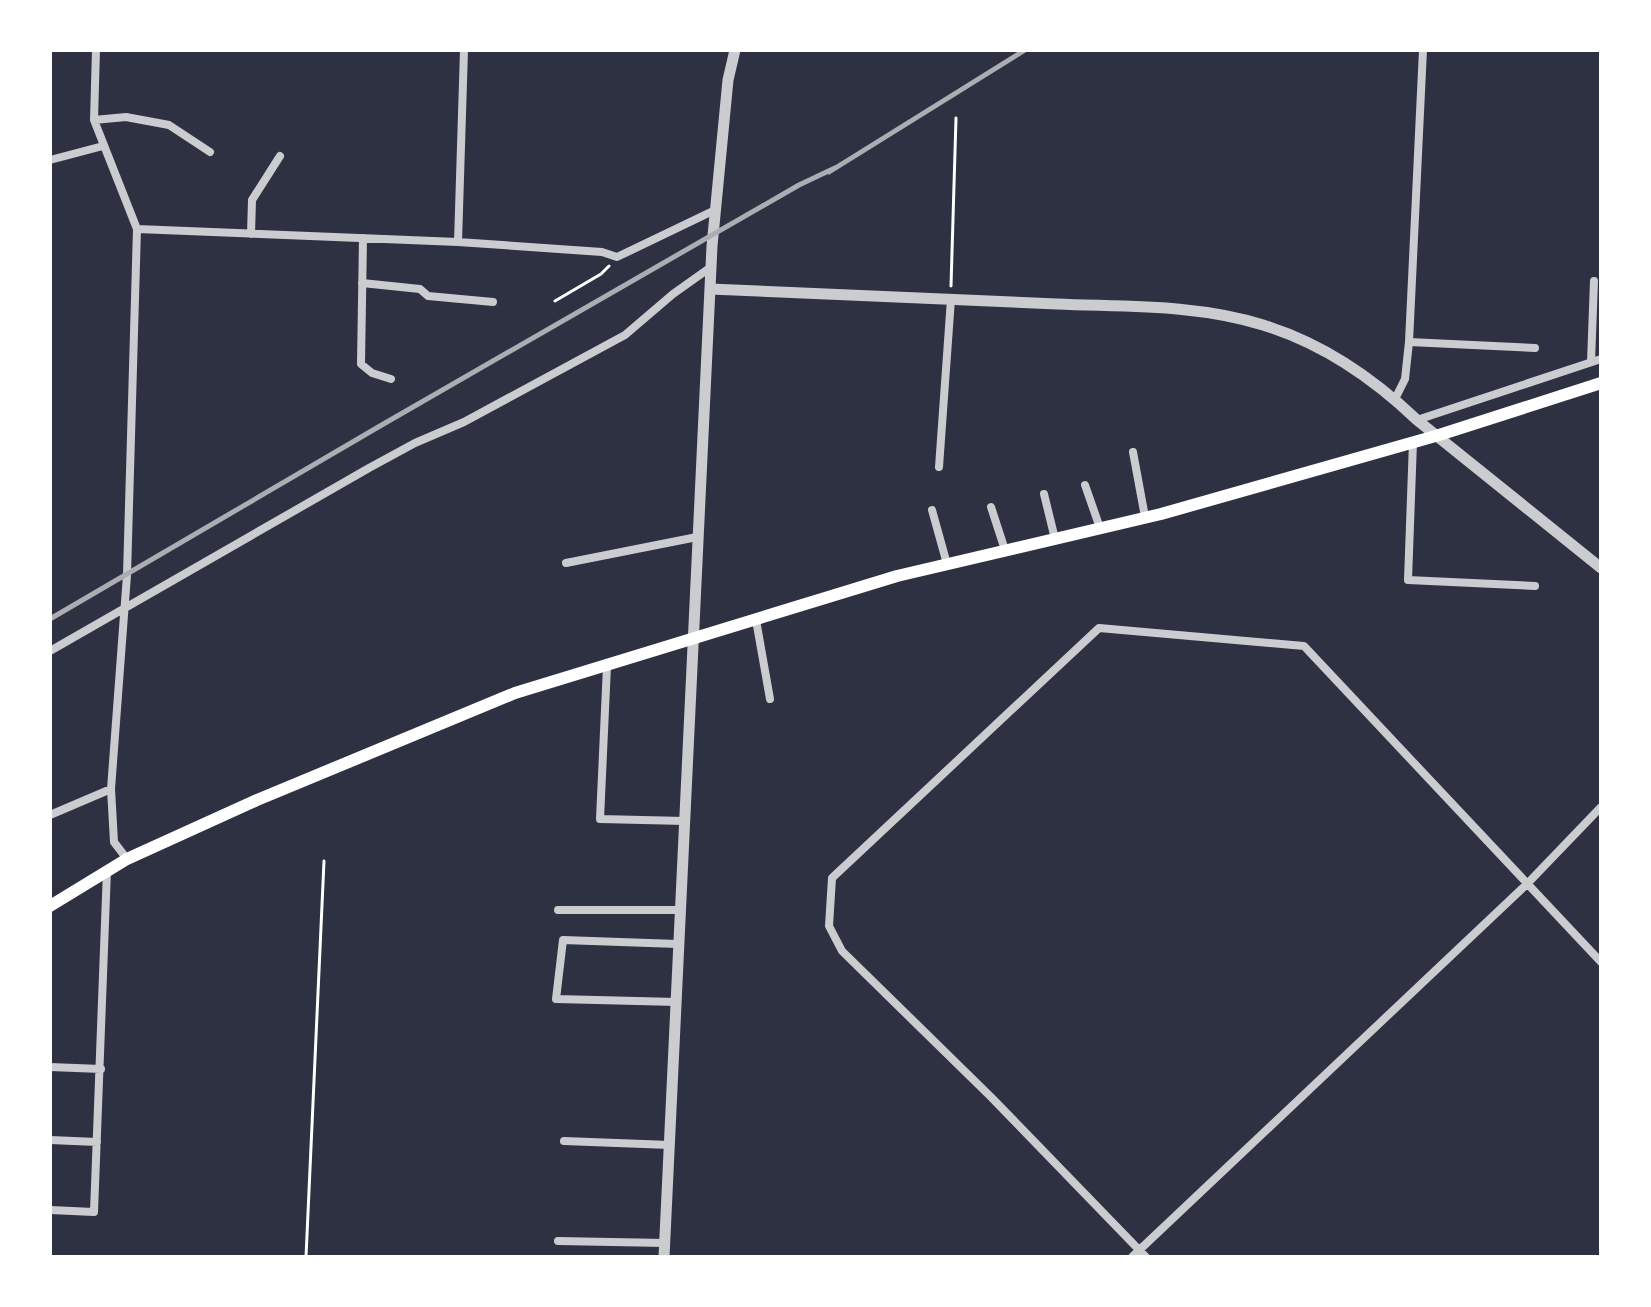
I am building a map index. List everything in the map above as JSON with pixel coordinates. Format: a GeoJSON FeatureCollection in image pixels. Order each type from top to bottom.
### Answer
{"type":"FeatureCollection","features":[{"type":"Feature","properties":{"kind":"main road"},"geometry":{"type":"LineString","coordinates":[[50,906],[127,859],[257,800],[501,699],[897,576],[1145,517],[1439,435],[1601,383]]}},
{"type":"Feature","properties":{"kind":"street"},"geometry":{"type":"LineString","coordinates":[[96,50],[94,120],[137,229],[125,606],[111,789],[114,842],[127,859]]}},
{"type":"Feature","properties":{"kind":"street"},"geometry":{"type":"LineString","coordinates":[[458,242],[464,50]]}},
{"type":"Feature","properties":{"kind":"street"},"geometry":{"type":"LineString","coordinates":[[664,1257],[711,267],[728,80],[735,50]]}},
{"type":"Feature","properties":{"kind":"street"},"geometry":{"type":"LineString","coordinates":[[1395,399],[1405,379],[1409,342],[1423,50]]}},
{"type":"Feature","properties":{"kind":"street"},"geometry":{"type":"LineString","coordinates":[[94,120],[126,117],[169,125],[210,152]]}},
{"type":"Feature","properties":{"kind":"street"},"geometry":{"type":"LineString","coordinates":[[50,160],[103,146]]}},
{"type":"Feature","properties":{"kind":"street"},"geometry":{"type":"LineString","coordinates":[[251,234],[252,200],[280,156]]}},
{"type":"Feature","properties":{"kind":"street"},"geometry":{"type":"LineString","coordinates":[[137,229],[458,242],[602,252],[617,257],[715,210]]}},
{"type":"Feature","properties":{"kind":"street"},"geometry":{"type":"LineString","coordinates":[[363,238],[361,364],[372,373],[391,379]]}},
{"type":"Feature","properties":{"kind":"street"},"geometry":{"type":"LineString","coordinates":[[50,651],[369,468],[415,443],[464,422],[625,335],[711,267]]}},
{"type":"Feature","properties":{"kind":"street"},"geometry":{"type":"LineString","coordinates":[[1591,362],[1594,281]]}},
{"type":"Feature","properties":{"kind":"street"},"geometry":{"type":"LineString","coordinates":[[362,283],[420,289],[428,296],[493,302]]}},
{"type":"Feature","properties":{"kind":"street"},"geometry":{"type":"LineString","coordinates":[[710,289],[1179,309],[1250,321],[1319,346],[1395,399],[1601,568]]}},
{"type":"Feature","properties":{"kind":"street"},"geometry":{"type":"LineString","coordinates":[[939,467],[951,299]]}},
{"type":"Feature","properties":{"kind":"street"},"geometry":{"type":"LineString","coordinates":[[1409,342],[1535,348]]}},
{"type":"Feature","properties":{"kind":"street"},"geometry":{"type":"LineString","coordinates":[[1417,420],[1601,359]]}},
{"type":"Feature","properties":{"kind":"street"},"geometry":{"type":"LineString","coordinates":[[1413,442],[1408,580],[1535,586]]}},
{"type":"Feature","properties":{"kind":"street"},"geometry":{"type":"LineString","coordinates":[[1133,452],[1145,517]]}},
{"type":"Feature","properties":{"kind":"street"},"geometry":{"type":"LineString","coordinates":[[1085,485],[1100,528]]}},
{"type":"Feature","properties":{"kind":"street"},"geometry":{"type":"LineString","coordinates":[[1044,494],[1055,539]]}},
{"type":"Feature","properties":{"kind":"street"},"geometry":{"type":"LineString","coordinates":[[991,507],[1005,550]]}},
{"type":"Feature","properties":{"kind":"street"},"geometry":{"type":"LineString","coordinates":[[932,510],[947,564]]}},
{"type":"Feature","properties":{"kind":"street"},"geometry":{"type":"LineString","coordinates":[[566,563],[697,537]]}},
{"type":"Feature","properties":{"kind":"street"},"geometry":{"type":"LineString","coordinates":[[756,620],[770,699]]}},
{"type":"Feature","properties":{"kind":"street"},"geometry":{"type":"LineString","coordinates":[[1143,1254],[991,1097],[842,951],[829,926],[832,878],[1099,628],[1304,646],[1601,962]]}},
{"type":"Feature","properties":{"kind":"street"},"geometry":{"type":"LineString","coordinates":[[607,666],[600,819],[685,821]]}},
{"type":"Feature","properties":{"kind":"street"},"geometry":{"type":"LineString","coordinates":[[50,815],[111,789]]}},
{"type":"Feature","properties":{"kind":"street"},"geometry":{"type":"LineString","coordinates":[[1132,1257],[1143,1254],[1527,884],[1601,807]]}},
{"type":"Feature","properties":{"kind":"street"},"geometry":{"type":"LineString","coordinates":[[50,1210],[94,1212],[107,870]]}},
{"type":"Feature","properties":{"kind":"street"},"geometry":{"type":"LineString","coordinates":[[558,910],[680,910]]}},
{"type":"Feature","properties":{"kind":"street"},"geometry":{"type":"LineString","coordinates":[[677,1002],[556,999],[563,940],[678,944]]}},
{"type":"Feature","properties":{"kind":"street"},"geometry":{"type":"LineString","coordinates":[[50,1067],[101,1069]]}},
{"type":"Feature","properties":{"kind":"street"},"geometry":{"type":"LineString","coordinates":[[50,1140],[97,1142]]}},
{"type":"Feature","properties":{"kind":"street"},"geometry":{"type":"LineString","coordinates":[[564,1141],[670,1145]]}},
{"type":"Feature","properties":{"kind":"street"},"geometry":{"type":"LineString","coordinates":[[558,1241],[665,1243]]}},
{"type":"Feature","properties":{"kind":"path"},"geometry":{"type":"LineString","coordinates":[[951,299],[956,118]]}},
{"type":"Feature","properties":{"kind":"path"},"geometry":{"type":"LineString","coordinates":[[555,301],[601,274],[617,257]]}},
{"type":"Feature","properties":{"kind":"path"},"geometry":{"type":"LineString","coordinates":[[306,1257],[324,861]]}},
{"type":"Feature","properties":{"kind":"railway"},"geometry":{"type":"LineString","coordinates":[[829,172],[1025,50]]}},
{"type":"Feature","properties":{"kind":"railway"},"geometry":{"type":"LineString","coordinates":[[50,619],[799,185],[837,167]]}}]}
